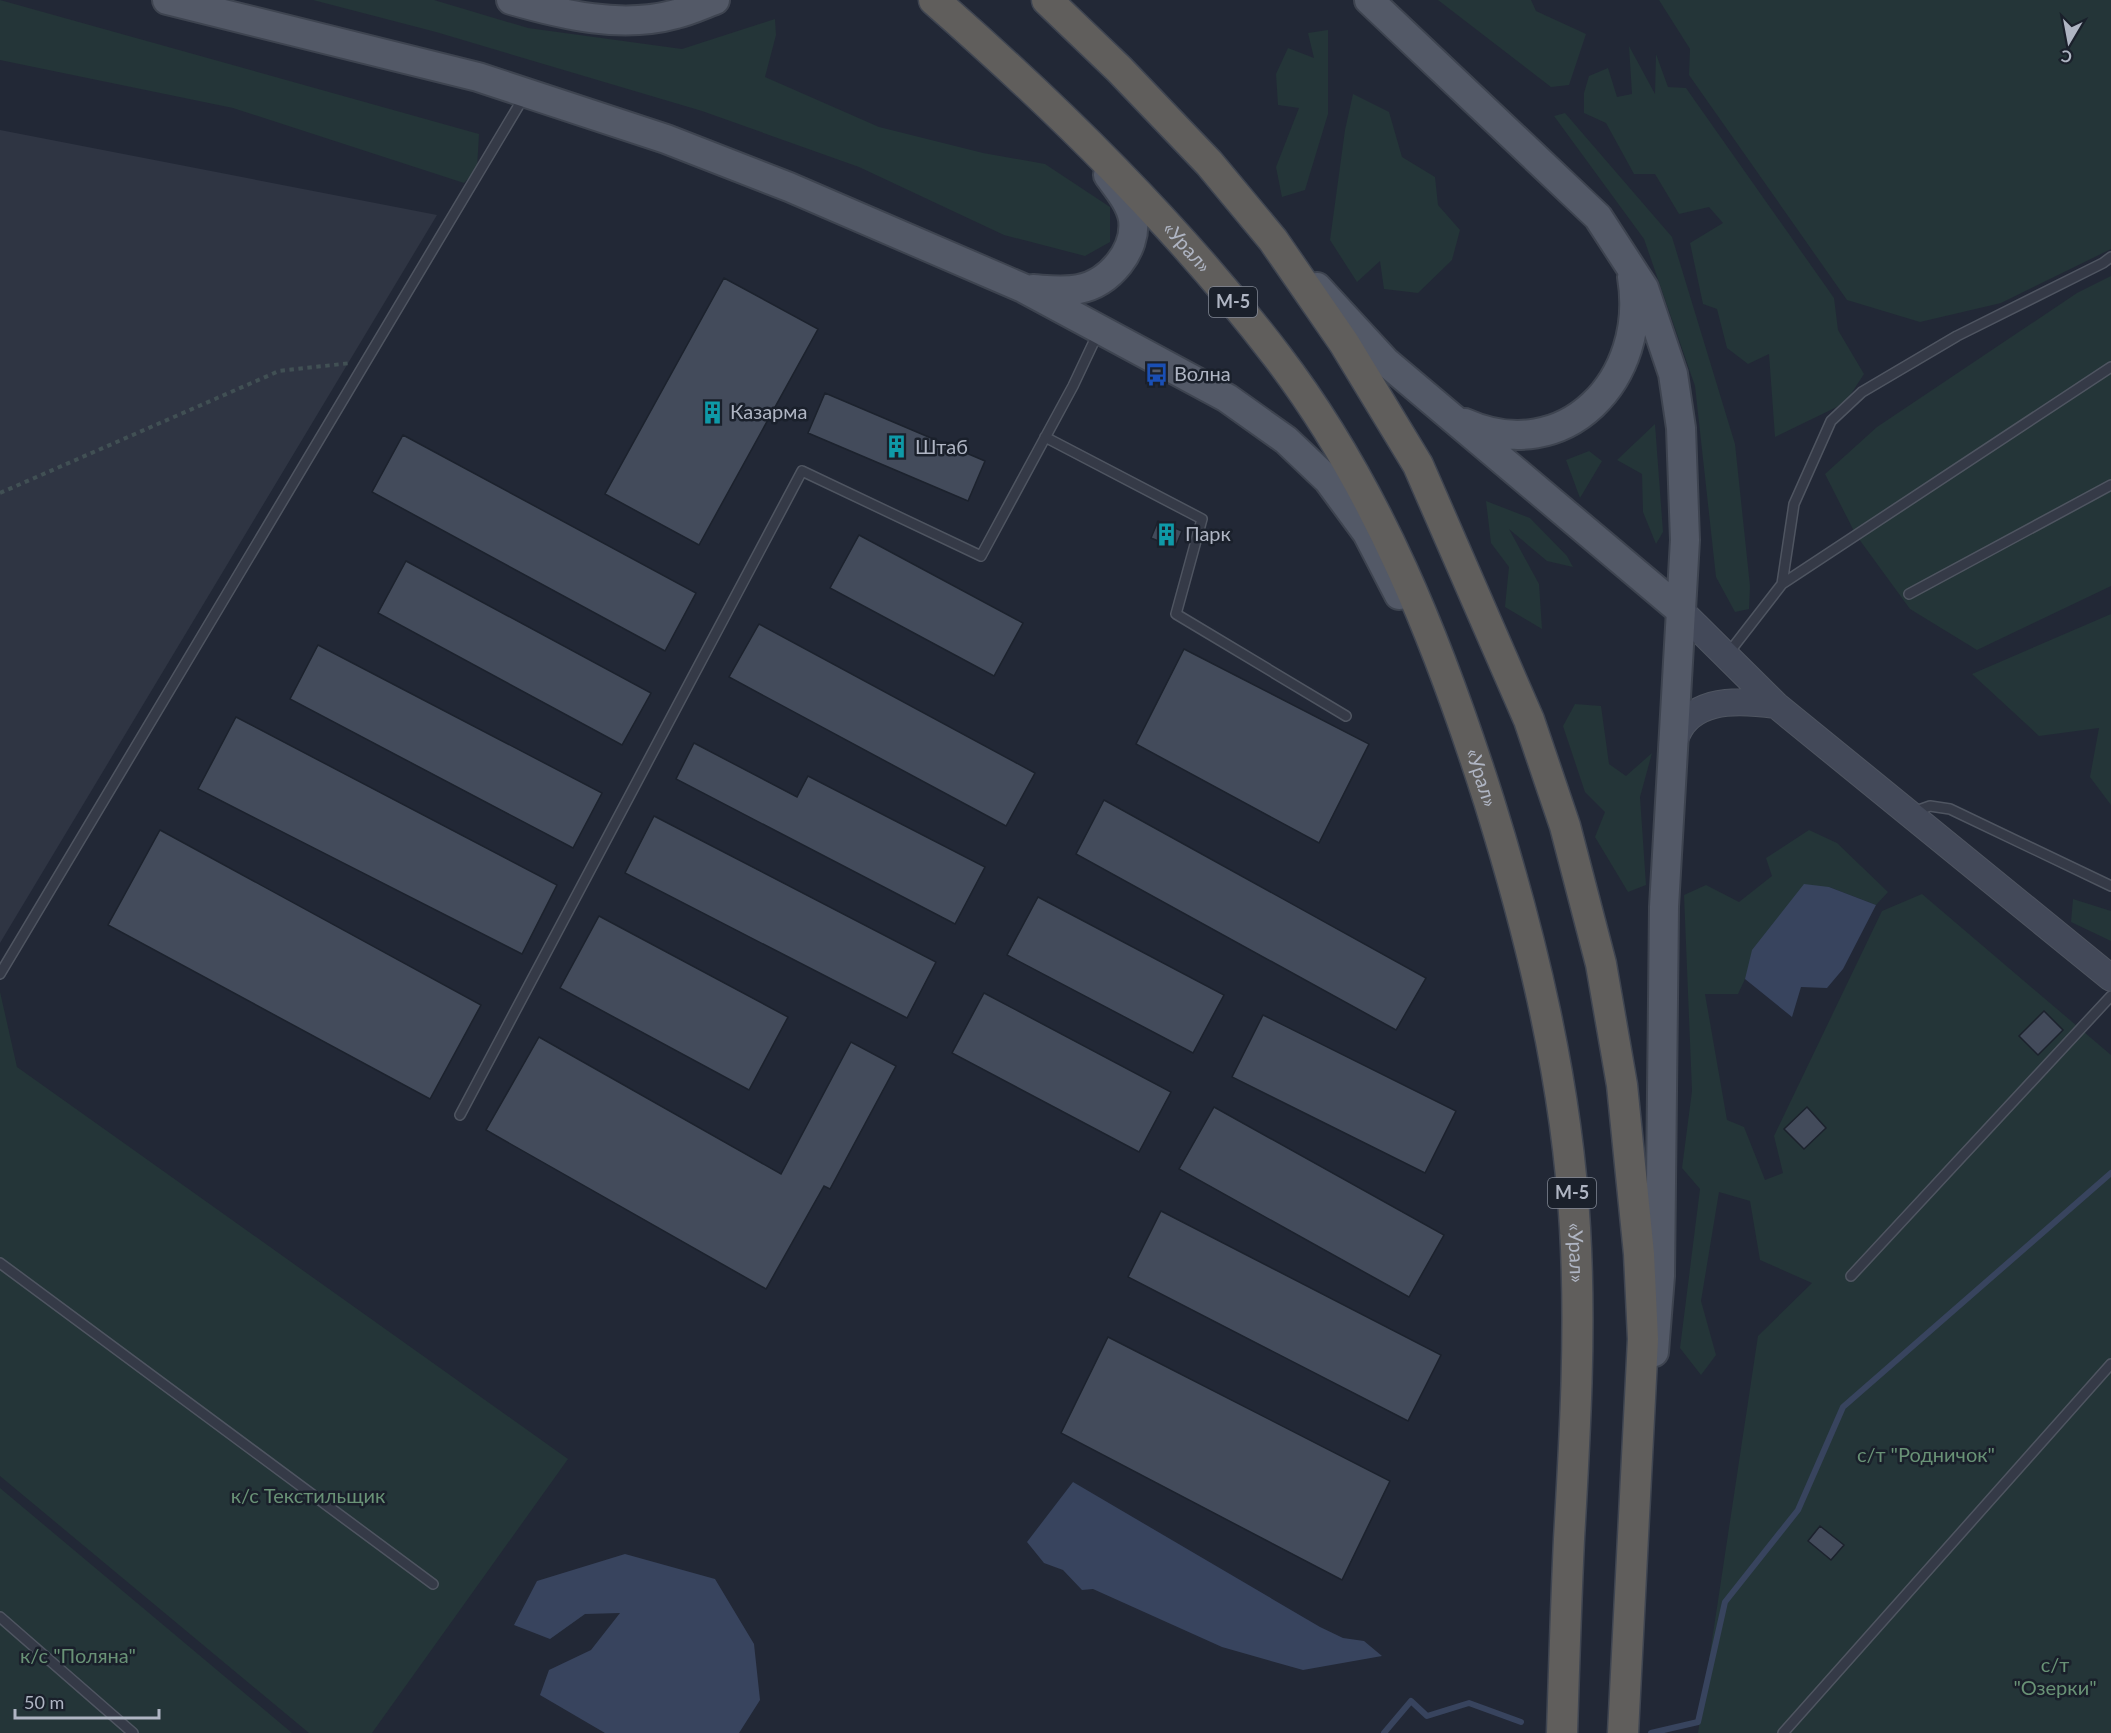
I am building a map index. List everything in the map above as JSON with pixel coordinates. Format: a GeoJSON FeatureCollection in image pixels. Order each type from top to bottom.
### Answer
{"type":"FeatureCollection","features":[{"type":"Feature","properties":{"kind":"highway","name":"«Урал»"},"geometry":{"type":"LineString","coordinates":[[934,0],[1071,125],[1214,280],[1278,357],[1361,483],[1412,592],[1444,669],[1513,878],[1553,1053],[1569,1167],[1575,1228],[1577,1369],[1562,1733]]}},
{"type":"Feature","properties":{"kind":"highway"},"geometry":{"type":"LineString","coordinates":[[1047,0],[1119,69],[1209,163],[1273,240],[1344,343],[1418,465],[1529,720],[1565,825],[1601,964],[1622,1085],[1639,1254],[1643,1339],[1623,1733]]}},
{"type":"Feature","properties":{"kind":"main road"},"geometry":{"type":"LineString","coordinates":[[167,0],[467,74],[689,147],[789,187],[1023,288],[1100,328],[1227,398],[1286,440],[1328,480],[1367,533],[1412,621],[1444,669]]}},
{"type":"Feature","properties":{"kind":"main road"},"geometry":{"type":"LineString","coordinates":[[511,0],[573,15],[641,20],[675,14],[715,0]]}},
{"type":"Feature","properties":{"kind":"main road"},"geometry":{"type":"LineString","coordinates":[[1369,0],[1598,218],[1623,252],[1644,288],[1674,374],[1681,428],[1684,489],[1664,907],[1660,1276],[1652,1376],[1637,1462]]}},
{"type":"Feature","properties":{"kind":"main road"},"geometry":{"type":"LineString","coordinates":[[1023,288],[1062,292],[1082,288],[1116,269],[1131,244],[1133,219],[1126,199],[1071,125]]}},
{"type":"Feature","properties":{"kind":"main road"},"geometry":{"type":"LineString","coordinates":[[1273,240],[1386,362],[1680,610],[1776,705],[2111,978]]}},
{"type":"Feature","properties":{"kind":"main road"},"geometry":{"type":"LineString","coordinates":[[1448,415],[1481,430],[1512,435],[1544,431],[1576,418],[1601,397],[1620,371],[1630,345],[1635,309],[1632,278],[1623,252]]}},
{"type":"Feature","properties":{"kind":"main road"},"geometry":{"type":"LineString","coordinates":[[1672,745],[1683,723],[1701,709],[1728,702],[1776,705]]}},
{"type":"Feature","properties":{"kind":"lane"},"geometry":{"type":"LineString","coordinates":[[0,974],[526,93]]}},
{"type":"Feature","properties":{"kind":"lane"},"geometry":{"type":"LineString","coordinates":[[1782,584],[1794,504],[1832,421],[1862,392],[1957,336],[2111,257]]}},
{"type":"Feature","properties":{"kind":"lane"},"geometry":{"type":"LineString","coordinates":[[460,1115],[802,471],[981,556],[1100,328]]}},
{"type":"Feature","properties":{"kind":"lane"},"geometry":{"type":"LineString","coordinates":[[1726,656],[1782,584],[2111,367]]}},
{"type":"Feature","properties":{"kind":"lane"},"geometry":{"type":"LineString","coordinates":[[1045,437],[1202,519],[1176,614],[1346,716]]}},
{"type":"Feature","properties":{"kind":"lane"},"geometry":{"type":"LineString","coordinates":[[1909,594],[2111,485]]}},
{"type":"Feature","properties":{"kind":"lane"},"geometry":{"type":"LineString","coordinates":[[1908,814],[1930,806],[1950,809],[2111,886]]}},
{"type":"Feature","properties":{"kind":"lane"},"geometry":{"type":"LineString","coordinates":[[1851,1276],[2111,996]]}},
{"type":"Feature","properties":{"kind":"lane"},"geometry":{"type":"LineString","coordinates":[[0,1263],[433,1584]]}},
{"type":"Feature","properties":{"kind":"lane"},"geometry":{"type":"LineString","coordinates":[[1783,1733],[2111,1364]]}},
{"type":"Feature","properties":{"kind":"lane"},"geometry":{"type":"LineString","coordinates":[[0,1617],[133,1733]]}},
{"type":"Feature","properties":{"kind":"path"},"geometry":{"type":"LineString","coordinates":[[0,493],[279,371],[366,362]]}},
{"type":"Feature","properties":{"kind":"shaded area"},"geometry":{"type":"Polygon","coordinates":[[[0,130],[437,215],[0,943],[0,130]]]}},
{"type":"Feature","properties":{"kind":"green space"},"geometry":{"type":"Polygon","coordinates":[[[0,0],[479,134],[477,169],[464,183],[233,108],[0,60],[0,0]]]}},
{"type":"Feature","properties":{"kind":"green space"},"geometry":{"type":"Polygon","coordinates":[[[313,0],[434,0],[528,28],[682,49],[775,19],[776,35],[765,77],[879,127],[983,153],[1045,164],[1110,207],[1110,242],[1085,256],[1004,235],[859,167],[702,111],[436,32],[313,0]]]}},
{"type":"Feature","properties":{"kind":"green space"},"geometry":{"type":"Polygon","coordinates":[[[1438,0],[1531,0],[1536,11],[1586,34],[1569,85],[1551,87],[1438,0]]]}},
{"type":"Feature","properties":{"kind":"green space"},"geometry":{"type":"Polygon","coordinates":[[[1659,0],[2111,0],[2111,249],[2001,303],[1920,322],[1847,300],[1689,75],[1690,49],[1659,0]]]}},
{"type":"Feature","properties":{"kind":"green space"},"geometry":{"type":"Polygon","coordinates":[[[1328,30],[1328,114],[1305,190],[1282,197],[1276,167],[1299,108],[1278,105],[1276,74],[1288,48],[1314,58],[1308,33],[1328,30]]]}},
{"type":"Feature","properties":{"kind":"green space"},"geometry":{"type":"Polygon","coordinates":[[[1629,46],[1655,94],[1656,54],[1668,87],[1686,88],[1834,298],[1838,330],[1864,374],[1845,403],[1775,437],[1769,354],[1748,364],[1727,348],[1717,309],[1703,304],[1690,243],[1723,223],[1709,207],[1679,214],[1655,174],[1634,174],[1606,123],[1584,113],[1584,93],[1589,76],[1608,68],[1617,97],[1632,94],[1629,46]]]}},
{"type":"Feature","properties":{"kind":"green space"},"geometry":{"type":"Polygon","coordinates":[[[1353,94],[1389,112],[1402,157],[1435,177],[1438,205],[1460,230],[1452,260],[1418,293],[1384,289],[1380,261],[1357,282],[1330,240],[1345,130],[1353,94]]]}},
{"type":"Feature","properties":{"kind":"green space"},"geometry":{"type":"Polygon","coordinates":[[[1565,113],[1672,237],[1735,444],[1750,586],[1749,609],[1735,612],[1716,577],[1695,386],[1644,239],[1554,116],[1565,113]]]}},
{"type":"Feature","properties":{"kind":"green space"},"geometry":{"type":"Polygon","coordinates":[[[2111,276],[2111,586],[1977,650],[1910,609],[1856,535],[1825,474],[1877,427],[2077,293],[2111,276]]]}},
{"type":"Feature","properties":{"kind":"green space"},"geometry":{"type":"Polygon","coordinates":[[[1655,424],[1663,532],[1656,544],[1643,512],[1642,474],[1617,460],[1655,424]]]}},
{"type":"Feature","properties":{"kind":"green space"},"geometry":{"type":"Polygon","coordinates":[[[1589,451],[1602,461],[1580,498],[1566,460],[1589,451]]]}},
{"type":"Feature","properties":{"kind":"green space"},"geometry":{"type":"Polygon","coordinates":[[[1486,501],[1530,518],[1567,556],[1573,567],[1547,561],[1509,529],[1539,584],[1542,629],[1505,607],[1509,567],[1491,543],[1486,501]]]}},
{"type":"Feature","properties":{"kind":"green space"},"geometry":{"type":"Polygon","coordinates":[[[2111,614],[2111,805],[2090,777],[2099,728],[2039,736],[1972,674],[2111,614]]]}},
{"type":"Feature","properties":{"kind":"green space"},"geometry":{"type":"Polygon","coordinates":[[[1575,704],[1601,706],[1609,764],[1626,776],[1652,753],[1640,797],[1646,885],[1628,892],[1595,837],[1605,812],[1585,792],[1563,726],[1575,704]]]}},
{"type":"Feature","properties":{"kind":"green space","name":"с/т \"Родничок\""},"geometry":{"type":"Polygon","coordinates":[[[1809,830],[1837,843],[1888,892],[1876,905],[1829,887],[1745,979],[1738,994],[1705,994],[1727,1120],[1744,1127],[1765,1180],[1783,1173],[1774,1136],[1882,911],[1922,894],[2111,1055],[2111,1733],[1698,1733],[1758,1336],[1812,1283],[1760,1260],[1750,1201],[1719,1192],[1701,1301],[1716,1355],[1701,1375],[1680,1348],[1700,1189],[1682,1168],[1692,1091],[1684,895],[1706,885],[1739,902],[1772,876],[1766,858],[1809,830]]]}},
{"type":"Feature","properties":{"kind":"green space"},"geometry":{"type":"Polygon","coordinates":[[[2073,899],[2111,911],[2111,941],[2071,922],[2073,899]]]}},
{"type":"Feature","properties":{"kind":"green space","name":"к/с Текстильщик"},"geometry":{"type":"Polygon","coordinates":[[[0,992],[17,1067],[568,1459],[372,1733],[309,1733],[0,1476],[0,992]]]}},
{"type":"Feature","properties":{"kind":"green space","name":"к/с \"Поляна\""},"geometry":{"type":"Polygon","coordinates":[[[0,1488],[292,1733],[0,1733],[0,1488]]]}},
{"type":"Feature","properties":{"kind":"water"},"geometry":{"type":"Polygon","coordinates":[[[1804,884],[1829,887],[1876,905],[1843,969],[1827,988],[1801,987],[1792,1017],[1745,979],[1752,950],[1804,884]]]}},
{"type":"Feature","properties":{"kind":"water"},"geometry":{"type":"Polygon","coordinates":[[[1073,1482],[1320,1627],[1343,1638],[1364,1641],[1382,1656],[1303,1670],[1222,1647],[1093,1589],[1082,1590],[1063,1570],[1044,1563],[1027,1542],[1073,1482]]]}},
{"type":"Feature","properties":{"kind":"water"},"geometry":{"type":"Polygon","coordinates":[[[625,1554],[715,1579],[754,1644],[760,1700],[739,1733],[605,1733],[540,1695],[549,1670],[591,1650],[620,1613],[585,1614],[550,1639],[514,1625],[537,1581],[625,1554]]]}},
{"type":"Feature","properties":{"kind":"building","name":"Казарма"},"geometry":{"type":"Polygon","coordinates":[[[724,278],[818,329],[699,545],[605,494],[724,278]]]}},
{"type":"Feature","properties":{"kind":"building","name":"Штаб"},"geometry":{"type":"Polygon","coordinates":[[[825,393],[985,461],[968,501],[808,433],[825,393]]]}},
{"type":"Feature","properties":{"kind":"building"},"geometry":{"type":"Polygon","coordinates":[[[403,435],[696,593],[665,651],[372,492],[403,435]]]}},
{"type":"Feature","properties":{"kind":"building","name":"Парк"},"geometry":{"type":"Polygon","coordinates":[[[1158,521],[1182,531],[1175,548],[1151,538],[1158,521]]]}},
{"type":"Feature","properties":{"kind":"building"},"geometry":{"type":"Polygon","coordinates":[[[859,535],[1023,623],[994,676],[830,588],[859,535]]]}},
{"type":"Feature","properties":{"kind":"building"},"geometry":{"type":"Polygon","coordinates":[[[406,561],[651,693],[622,745],[378,613],[406,561]]]}},
{"type":"Feature","properties":{"kind":"building"},"geometry":{"type":"Polygon","coordinates":[[[759,624],[1035,773],[1006,826],[729,677],[759,624]]]}},
{"type":"Feature","properties":{"kind":"building"},"geometry":{"type":"Polygon","coordinates":[[[318,645],[602,793],[573,848],[290,699],[318,645]]]}},
{"type":"Feature","properties":{"kind":"building"},"geometry":{"type":"Polygon","coordinates":[[[1184,649],[1369,744],[1319,843],[1136,744],[1184,649]]]}},
{"type":"Feature","properties":{"kind":"building"},"geometry":{"type":"Polygon","coordinates":[[[236,717],[557,885],[522,954],[198,789],[236,717]]]}},
{"type":"Feature","properties":{"kind":"building"},"geometry":{"type":"Polygon","coordinates":[[[694,743],[797,797],[808,776],[985,867],[955,924],[676,779],[694,743]]]}},
{"type":"Feature","properties":{"kind":"building"},"geometry":{"type":"Polygon","coordinates":[[[1104,800],[1426,978],[1396,1030],[1076,854],[1104,800]]]}},
{"type":"Feature","properties":{"kind":"building"},"geometry":{"type":"Polygon","coordinates":[[[654,816],[936,962],[907,1018],[625,873],[654,816]]]}},
{"type":"Feature","properties":{"kind":"building"},"geometry":{"type":"Polygon","coordinates":[[[160,830],[481,1005],[430,1099],[108,925],[160,830]]]}},
{"type":"Feature","properties":{"kind":"building"},"geometry":{"type":"Polygon","coordinates":[[[1038,897],[1224,995],[1193,1053],[1007,955],[1038,897]]]}},
{"type":"Feature","properties":{"kind":"building"},"geometry":{"type":"Polygon","coordinates":[[[599,916],[788,1017],[749,1090],[560,988],[599,916]]]}},
{"type":"Feature","properties":{"kind":"building"},"geometry":{"type":"Polygon","coordinates":[[[984,993],[1171,1092],[1139,1152],[952,1053],[984,993]]]}},
{"type":"Feature","properties":{"kind":"building"},"geometry":{"type":"Polygon","coordinates":[[[2044,1011],[2063,1030],[2038,1055],[2019,1036],[2044,1011]]]}},
{"type":"Feature","properties":{"kind":"building"},"geometry":{"type":"Polygon","coordinates":[[[1263,1015],[1456,1111],[1425,1173],[1232,1077],[1263,1015]]]}},
{"type":"Feature","properties":{"kind":"building"},"geometry":{"type":"Polygon","coordinates":[[[539,1037],[781,1174],[851,1042],[896,1066],[830,1189],[824,1186],[766,1289],[486,1130],[539,1037]]]}},
{"type":"Feature","properties":{"kind":"building"},"geometry":{"type":"Polygon","coordinates":[[[1214,1107],[1444,1235],[1409,1297],[1179,1169],[1214,1107]]]}},
{"type":"Feature","properties":{"kind":"building"},"geometry":{"type":"Polygon","coordinates":[[[1807,1107],[1826,1128],[1804,1149],[1784,1129],[1807,1107]]]}},
{"type":"Feature","properties":{"kind":"building"},"geometry":{"type":"Polygon","coordinates":[[[1161,1211],[1441,1355],[1408,1421],[1128,1277],[1161,1211]]]}},
{"type":"Feature","properties":{"kind":"building"},"geometry":{"type":"Polygon","coordinates":[[[1108,1337],[1390,1481],[1342,1580],[1061,1433],[1108,1337]]]}},
{"type":"Feature","properties":{"kind":"building"},"geometry":{"type":"Polygon","coordinates":[[[1820,1526],[1844,1545],[1831,1560],[1808,1541],[1820,1526]]]}},
{"type":"Feature","properties":{"kind":"waterway"},"geometry":{"type":"LineString","coordinates":[[1651,1733],[1698,1722],[1725,1602],[1798,1510],[1843,1407],[2111,1173]]}},
{"type":"Feature","properties":{"kind":"waterway"},"geometry":{"type":"LineString","coordinates":[[1384,1733],[1411,1701],[1427,1716],[1469,1703],[1521,1722]]}},
{"type":"Feature","properties":{"kind":"place","name":"Волна"},"geometry":{"type":"Point","coordinates":[1156,374]}},
{"type":"Feature","properties":{"kind":"place","name":"Казарма"},"geometry":{"type":"Point","coordinates":[712,412]}},
{"type":"Feature","properties":{"kind":"place","name":"Штаб"},"geometry":{"type":"Point","coordinates":[897,447]}},
{"type":"Feature","properties":{"kind":"place","name":"Парк"},"geometry":{"type":"Point","coordinates":[1167,534]}},
{"type":"Feature","properties":{"kind":"park label","name":"с/т \"Озерки\""},"geometry":{"type":"Point","coordinates":[2055,1676]}}]}
